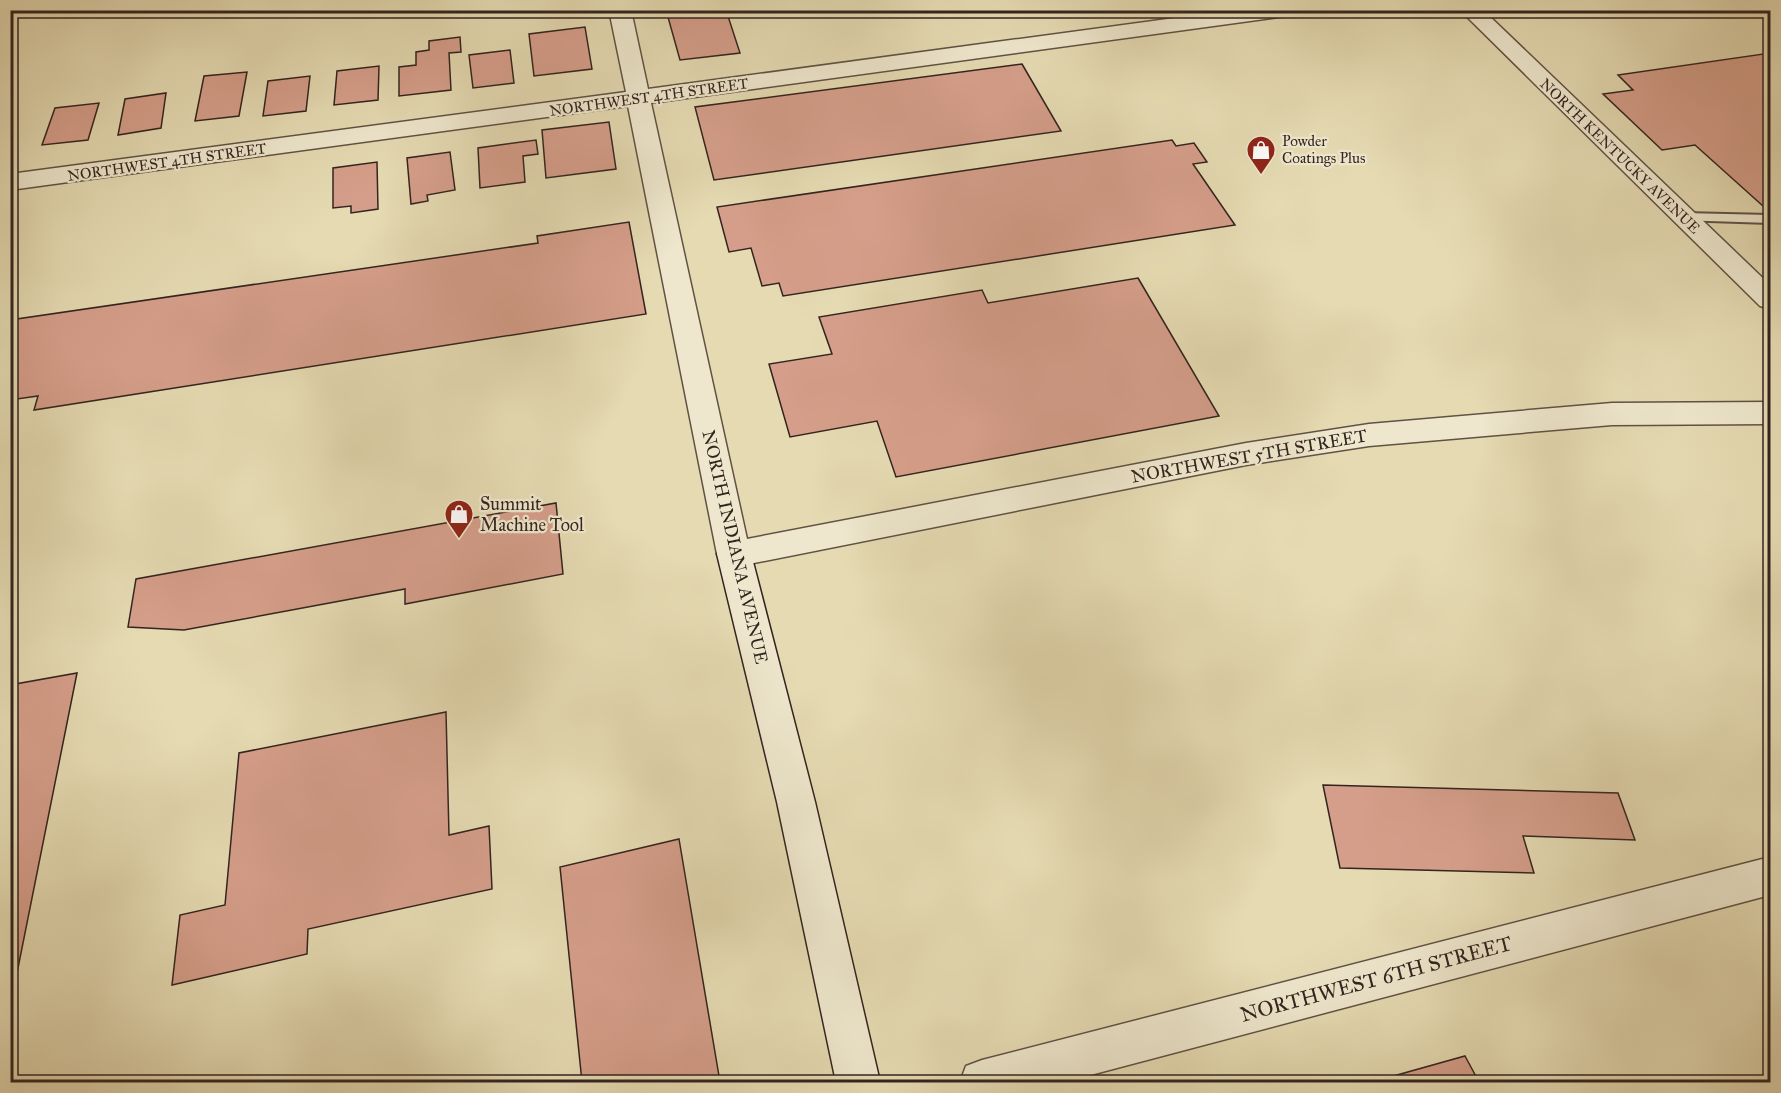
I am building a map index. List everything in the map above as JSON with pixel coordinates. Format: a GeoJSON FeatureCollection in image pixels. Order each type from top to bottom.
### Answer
{"type":"FeatureCollection","features":[{"type":"Feature","properties":{"kind":"street","name":"NORTH INDIANA AVENUE"},"geometry":{"type":"LineString","coordinates":[[620,10],[734,554],[796,802],[858,1083]]}},
{"type":"Feature","properties":{"kind":"street","name":"NORTHWEST 4TH STREET"},"geometry":{"type":"LineString","coordinates":[[10,182],[1286,10]]}},
{"type":"Feature","properties":{"kind":"street","name":"NORTH KENTUCKY AVENUE"},"geometry":{"type":"LineString","coordinates":[[1470,10],[1770,300]]}},
{"type":"Feature","properties":{"kind":"street","name":"NORTHWEST 5TH STREET"},"geometry":{"type":"LineString","coordinates":[[734,554],[1246,454],[1369,435],[1461,425],[1612,414],[1770,412]]}},
{"type":"Feature","properties":{"kind":"street","name":"NORTHWEST 6TH STREET"},"geometry":{"type":"LineString","coordinates":[[982,1083],[1770,876]]}},
{"type":"Feature","properties":{"kind":"lane"},"geometry":{"type":"LineString","coordinates":[[1683,217],[1770,219]]}},
{"type":"Feature","properties":{"kind":"building"},"geometry":{"type":"Polygon","coordinates":[[[666,10],[726,10],[740,53],[680,60],[666,10]]]}},
{"type":"Feature","properties":{"kind":"building"},"geometry":{"type":"Polygon","coordinates":[[[585,27],[592,69],[534,76],[529,34],[585,27]]]}},
{"type":"Feature","properties":{"kind":"building"},"geometry":{"type":"Polygon","coordinates":[[[460,37],[461,52],[449,53],[451,90],[399,96],[399,67],[416,65],[416,52],[429,50],[429,41],[460,37]]]}},
{"type":"Feature","properties":{"kind":"building"},"geometry":{"type":"Polygon","coordinates":[[[510,50],[514,83],[473,88],[469,55],[510,50]]]}},
{"type":"Feature","properties":{"kind":"building"},"geometry":{"type":"Polygon","coordinates":[[[1770,53],[1770,206],[1763,206],[1695,145],[1662,150],[1603,94],[1633,90],[1618,75],[1770,53]]]}},
{"type":"Feature","properties":{"kind":"building"},"geometry":{"type":"Polygon","coordinates":[[[1022,64],[1061,131],[714,180],[695,107],[1022,64]]]}},
{"type":"Feature","properties":{"kind":"building"},"geometry":{"type":"Polygon","coordinates":[[[379,66],[378,100],[334,105],[337,71],[379,66]]]}},
{"type":"Feature","properties":{"kind":"building"},"geometry":{"type":"Polygon","coordinates":[[[247,72],[239,116],[195,121],[204,76],[247,72]]]}},
{"type":"Feature","properties":{"kind":"building"},"geometry":{"type":"Polygon","coordinates":[[[310,76],[306,111],[263,116],[268,81],[310,76]]]}},
{"type":"Feature","properties":{"kind":"building"},"geometry":{"type":"Polygon","coordinates":[[[166,93],[161,128],[118,135],[125,99],[166,93]]]}},
{"type":"Feature","properties":{"kind":"building"},"geometry":{"type":"Polygon","coordinates":[[[99,103],[88,140],[42,145],[55,108],[99,103]]]}},
{"type":"Feature","properties":{"kind":"building"},"geometry":{"type":"Polygon","coordinates":[[[609,122],[616,169],[546,178],[542,130],[609,122]]]}},
{"type":"Feature","properties":{"kind":"building"},"geometry":{"type":"Polygon","coordinates":[[[536,140],[538,154],[523,156],[525,182],[480,188],[478,148],[536,140]]]}},
{"type":"Feature","properties":{"kind":"building"},"geometry":{"type":"Polygon","coordinates":[[[1172,140],[1176,146],[1194,143],[1207,162],[1193,164],[1235,225],[783,296],[779,283],[762,286],[751,248],[729,252],[717,207],[1172,140]]]}},
{"type":"Feature","properties":{"kind":"building"},"geometry":{"type":"Polygon","coordinates":[[[450,152],[455,190],[427,195],[428,201],[411,204],[407,158],[450,152]]]}},
{"type":"Feature","properties":{"kind":"building"},"geometry":{"type":"Polygon","coordinates":[[[377,162],[378,209],[351,213],[351,206],[333,208],[333,168],[377,162]]]}},
{"type":"Feature","properties":{"kind":"building"},"geometry":{"type":"Polygon","coordinates":[[[629,222],[646,314],[34,410],[38,396],[10,400],[10,320],[538,243],[537,236],[629,222]]]}},
{"type":"Feature","properties":{"kind":"building"},"geometry":{"type":"Polygon","coordinates":[[[1138,278],[1219,416],[896,477],[877,421],[790,437],[769,364],[832,354],[819,317],[982,290],[988,303],[1138,278]]]}},
{"type":"Feature","properties":{"kind":"building","name":"Summit Machine Tool"},"geometry":{"type":"Polygon","coordinates":[[[556,503],[563,574],[405,604],[405,589],[184,630],[128,627],[136,579],[556,503]]]}},
{"type":"Feature","properties":{"kind":"building"},"geometry":{"type":"Polygon","coordinates":[[[77,673],[10,1008],[10,685],[77,673]]]}},
{"type":"Feature","properties":{"kind":"building"},"geometry":{"type":"Polygon","coordinates":[[[446,712],[449,835],[489,826],[492,889],[308,929],[307,954],[172,985],[180,915],[225,905],[239,753],[446,712]]]}},
{"type":"Feature","properties":{"kind":"building"},"geometry":{"type":"Polygon","coordinates":[[[1323,785],[1618,793],[1635,840],[1523,836],[1534,873],[1340,868],[1323,785]]]}},
{"type":"Feature","properties":{"kind":"building"},"geometry":{"type":"Polygon","coordinates":[[[679,839],[720,1082],[582,1082],[560,867],[679,839]]]}},
{"type":"Feature","properties":{"kind":"building"},"geometry":{"type":"Polygon","coordinates":[[[1465,1056],[1479,1082],[1372,1082],[1465,1056]]]}},
{"type":"Feature","properties":{"kind":"place","name":"Powder Coatings Plus"},"geometry":{"type":"Point","coordinates":[1261,176]}},
{"type":"Feature","properties":{"kind":"place","name":"Summit Machine Tool"},"geometry":{"type":"Point","coordinates":[459,540]}}]}
